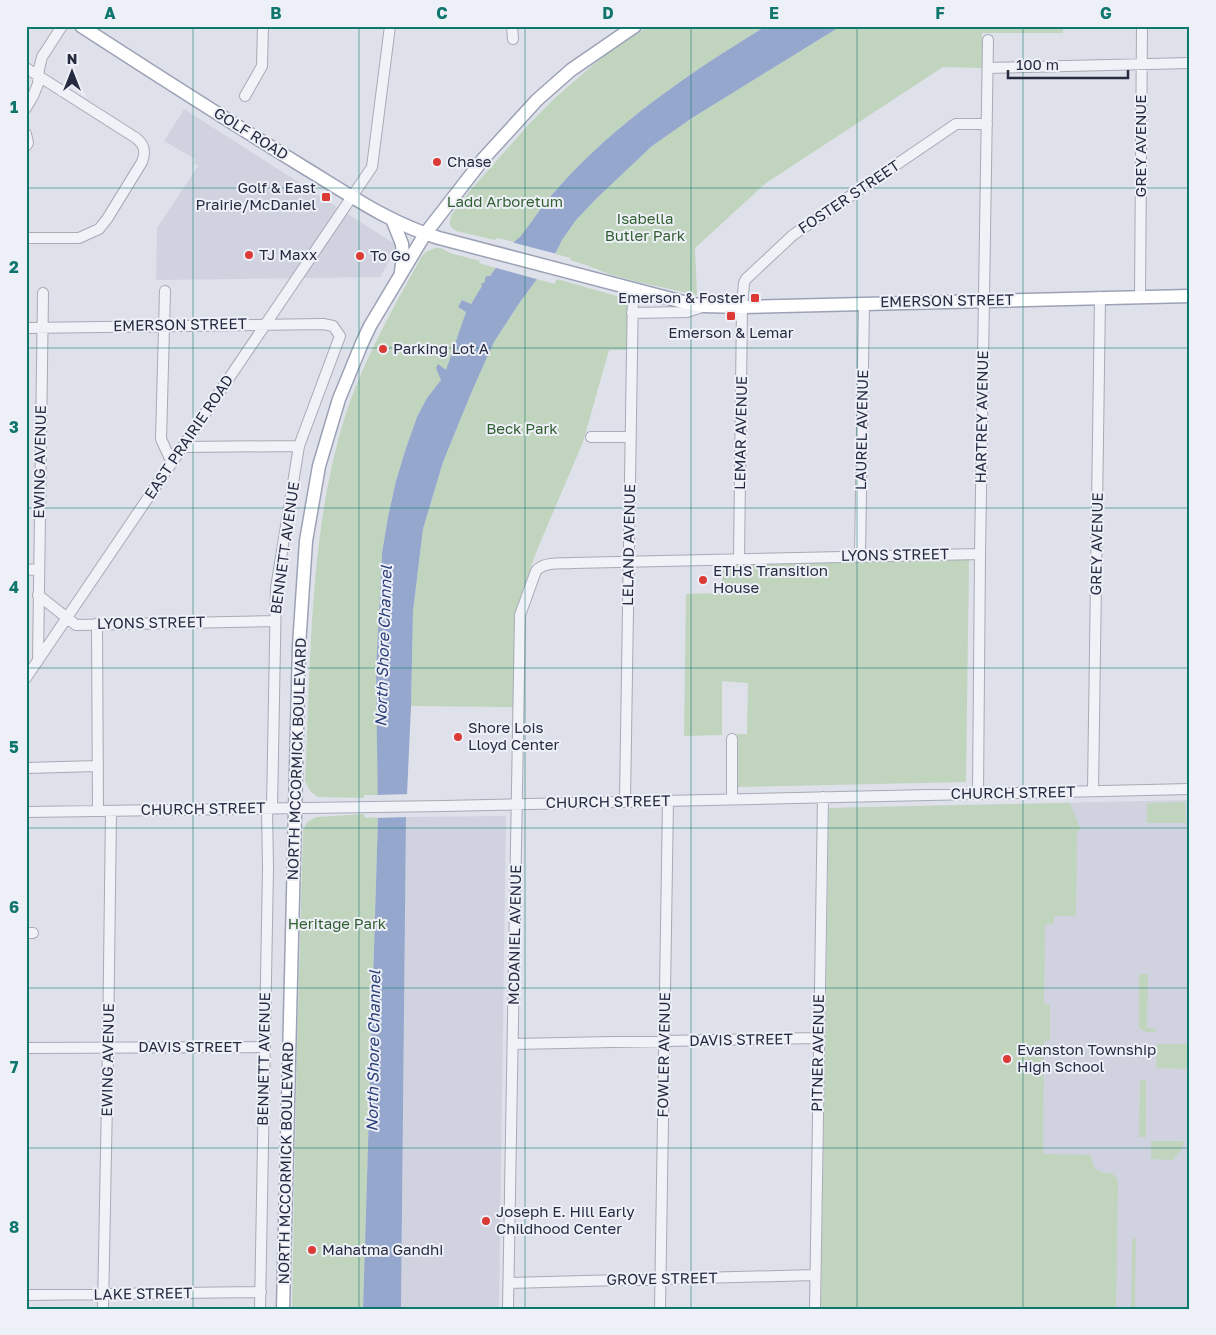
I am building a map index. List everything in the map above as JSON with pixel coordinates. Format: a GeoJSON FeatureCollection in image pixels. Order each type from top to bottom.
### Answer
{"type":"FeatureCollection","features":[{"type":"Feature","properties":{"kind":"main road","name":"GOLF ROAD"},"geometry":{"type":"LineString","coordinates":[[81,26],[233,124],[352,196],[392,219],[425,234]]}},
{"type":"Feature","properties":{"kind":"main road","name":"NORTH MCCORMICK BOULEVARD"},"geometry":{"type":"LineString","coordinates":[[283,1309],[299,646],[306,541],[319,466],[331,422],[349,373],[370,326],[425,234],[484,158],[537,100],[570,70],[635,26]]}},
{"type":"Feature","properties":{"kind":"main road"},"geometry":{"type":"LineString","coordinates":[[392,219],[402,244],[403,256],[400,276]]}},
{"type":"Feature","properties":{"kind":"main road","name":"EMERSON STREET"},"geometry":{"type":"LineString","coordinates":[[425,234],[688,304],[705,306],[742,307],[1190,296]]}},
{"type":"Feature","properties":{"kind":"street"},"geometry":{"type":"LineString","coordinates":[[26,108],[36,90],[42,57],[62,26]]}},
{"type":"Feature","properties":{"kind":"street"},"geometry":{"type":"LineString","coordinates":[[245,96],[262,66],[263,26]]}},
{"type":"Feature","properties":{"kind":"street"},"geometry":{"type":"LineString","coordinates":[[352,196],[372,167],[390,26]]}},
{"type":"Feature","properties":{"kind":"street"},"geometry":{"type":"LineString","coordinates":[[512,26],[513,39]]}},
{"type":"Feature","properties":{"kind":"street","name":"GREY AVENUE"},"geometry":{"type":"LineString","coordinates":[[1140,296],[1142,26]]}},
{"type":"Feature","properties":{"kind":"street","name":"HARTREY AVENUE"},"geometry":{"type":"LineString","coordinates":[[978,794],[988,40]]}},
{"type":"Feature","properties":{"kind":"street"},"geometry":{"type":"LineString","coordinates":[[988,68],[1190,64]]}},
{"type":"Feature","properties":{"kind":"street"},"geometry":{"type":"LineString","coordinates":[[26,68],[136,138],[143,146],[145,153],[142,162],[99,229],[79,238],[26,238]]}},
{"type":"Feature","properties":{"kind":"street","name":"FOSTER STREET"},"geometry":{"type":"LineString","coordinates":[[742,307],[746,279],[793,235],[956,124],[987,124]]}},
{"type":"Feature","properties":{"kind":"street"},"geometry":{"type":"LineString","coordinates":[[26,134],[28,143],[26,146]]}},
{"type":"Feature","properties":{"kind":"street","name":"EAST PRAIRIE ROAD"},"geometry":{"type":"LineString","coordinates":[[26,678],[352,196]]}},
{"type":"Feature","properties":{"kind":"street","name":"LELAND AVENUE"},"geometry":{"type":"LineString","coordinates":[[625,802],[633,289]]}},
{"type":"Feature","properties":{"kind":"street"},"geometry":{"type":"LineString","coordinates":[[165,291],[160,439],[172,463]]}},
{"type":"Feature","properties":{"kind":"street","name":"EWING AVENUE"},"geometry":{"type":"LineString","coordinates":[[38,661],[43,292]]}},
{"type":"Feature","properties":{"kind":"street","name":"GREY AVENUE"},"geometry":{"type":"LineString","coordinates":[[1093,791],[1100,297]]}},
{"type":"Feature","properties":{"kind":"street","name":"LAUREL AVENUE"},"geometry":{"type":"LineString","coordinates":[[860,556],[864,304]]}},
{"type":"Feature","properties":{"kind":"street","name":"EMERSON STREET"},"geometry":{"type":"LineString","coordinates":[[632,313],[688,312],[705,306]]}},
{"type":"Feature","properties":{"kind":"street","name":"LEMAR AVENUE"},"geometry":{"type":"LineString","coordinates":[[739,559],[742,307]]}},
{"type":"Feature","properties":{"kind":"street","name":"EMERSON STREET"},"geometry":{"type":"LineString","coordinates":[[26,328],[266,324],[323,324],[334,326]]}},
{"type":"Feature","properties":{"kind":"street","name":"BENNETT AVENUE"},"geometry":{"type":"LineString","coordinates":[[260,1309],[276,588],[299,446],[340,336],[334,326]]}},
{"type":"Feature","properties":{"kind":"street"},"geometry":{"type":"LineString","coordinates":[[591,437],[631,437]]}},
{"type":"Feature","properties":{"kind":"street"},"geometry":{"type":"LineString","coordinates":[[183,446],[299,446]]}},
{"type":"Feature","properties":{"kind":"street","name":"LYONS STREET"},"geometry":{"type":"LineString","coordinates":[[542,566],[629,561],[980,554]]}},
{"type":"Feature","properties":{"kind":"street","name":"MCDANIEL AVENUE"},"geometry":{"type":"LineString","coordinates":[[508,1309],[520,615],[536,570],[542,566]]}},
{"type":"Feature","properties":{"kind":"street"},"geometry":{"type":"LineString","coordinates":[[26,570],[39,570]]}},
{"type":"Feature","properties":{"kind":"street","name":"LYONS STREET"},"geometry":{"type":"LineString","coordinates":[[38,595],[76,625],[275,621]]}},
{"type":"Feature","properties":{"kind":"street"},"geometry":{"type":"LineString","coordinates":[[97,624],[98,811]]}},
{"type":"Feature","properties":{"kind":"street"},"geometry":{"type":"LineString","coordinates":[[732,739],[732,799]]}},
{"type":"Feature","properties":{"kind":"street"},"geometry":{"type":"LineString","coordinates":[[26,768],[98,766]]}},
{"type":"Feature","properties":{"kind":"street","name":"CHURCH STREET"},"geometry":{"type":"LineString","coordinates":[[26,812],[625,802],[1190,789]]}},
{"type":"Feature","properties":{"kind":"street","name":"PITNER AVENUE"},"geometry":{"type":"LineString","coordinates":[[815,1309],[823,797]]}},
{"type":"Feature","properties":{"kind":"street","name":"FOWLER AVENUE"},"geometry":{"type":"LineString","coordinates":[[660,1309],[668,801]]}},
{"type":"Feature","properties":{"kind":"street","name":"EWING AVENUE"},"geometry":{"type":"LineString","coordinates":[[103,1309],[111,811]]}},
{"type":"Feature","properties":{"kind":"street","name":"DAVIS STREET"},"geometry":{"type":"LineString","coordinates":[[513,1044],[818,1038]]}},
{"type":"Feature","properties":{"kind":"street","name":"DAVIS STREET"},"geometry":{"type":"LineString","coordinates":[[26,1048],[265,1047]]}},
{"type":"Feature","properties":{"kind":"street","name":"GROVE STREET"},"geometry":{"type":"LineString","coordinates":[[509,1283],[815,1275]]}},
{"type":"Feature","properties":{"kind":"street","name":"LAKE STREET"},"geometry":{"type":"LineString","coordinates":[[26,1295],[261,1292]]}},
{"type":"Feature","properties":{"kind":"shaded area"},"geometry":{"type":"Polygon","coordinates":[[[184,109],[398,246],[380,277],[156,280],[157,228],[198,166],[193,163],[195,159],[164,141],[184,109]]]}},
{"type":"Feature","properties":{"kind":"shaded area","name":"Evanston Township High School"},"geometry":{"type":"Polygon","coordinates":[[[1190,800],[1190,1309],[822,1309],[829,808],[1190,800]]]}},
{"type":"Feature","properties":{"kind":"shaded area"},"geometry":{"type":"Polygon","coordinates":[[[506,816],[499,1309],[401,1309],[406,817],[506,816]]]}},
{"type":"Feature","properties":{"kind":"green space","name":"Ladd Arboretum"},"geometry":{"type":"Polygon","coordinates":[[[649,26],[766,26],[682,80],[604,142],[557,189],[520,238],[514,242],[497,238],[495,240],[456,231],[452,228],[450,220],[452,214],[530,123],[555,98],[608,52],[649,26]]]}},
{"type":"Feature","properties":{"kind":"green space","name":"Isabella Butler Park"},"geometry":{"type":"Polygon","coordinates":[[[841,26],[1063,26],[1063,33],[982,33],[982,68],[943,67],[766,183],[695,248],[697,295],[609,274],[570,260],[571,258],[555,254],[576,220],[652,146],[692,118],[841,26]]]}},
{"type":"Feature","properties":{"kind":"green space"},"geometry":{"type":"Polygon","coordinates":[[[435,248],[441,248],[450,253],[480,261],[479,263],[496,268],[471,304],[462,300],[458,307],[466,312],[446,371],[438,365],[441,380],[427,398],[417,417],[396,481],[382,553],[376,670],[378,795],[364,795],[364,798],[318,797],[310,791],[305,781],[314,600],[324,510],[332,466],[350,401],[368,358],[422,256],[435,248]]]}},
{"type":"Feature","properties":{"kind":"green space","name":"Beck Park"},"geometry":{"type":"Polygon","coordinates":[[[537,279],[554,284],[557,279],[627,299],[626,350],[609,350],[583,442],[537,550],[514,615],[514,707],[411,706],[413,611],[423,529],[443,462],[494,342],[537,279]]]}},
{"type":"Feature","properties":{"kind":"green space"},"geometry":{"type":"Polygon","coordinates":[[[969,559],[966,782],[737,787],[737,734],[747,734],[748,683],[722,681],[722,735],[684,736],[686,594],[722,593],[722,565],[969,559]]]}},
{"type":"Feature","properties":{"kind":"green space"},"geometry":{"type":"Polygon","coordinates":[[[1185,802],[1186,823],[1147,823],[1147,803],[1185,802]]]}},
{"type":"Feature","properties":{"kind":"green space","name":"Evanston Township High School"},"geometry":{"type":"Polygon","coordinates":[[[1070,803],[1081,830],[1077,831],[1076,916],[1054,916],[1052,924],[1045,925],[1044,1004],[1049,1004],[1050,1006],[1050,1039],[1049,1041],[1044,1041],[1043,1154],[1091,1155],[1092,1163],[1098,1171],[1113,1174],[1117,1179],[1116,1309],[821,1309],[829,808],[1070,803]]]}},
{"type":"Feature","properties":{"kind":"green space","name":"Heritage Park"},"geometry":{"type":"Polygon","coordinates":[[[364,814],[365,818],[378,817],[363,1309],[292,1309],[303,833],[307,823],[317,817],[364,814]]]}},
{"type":"Feature","properties":{"kind":"green space"},"geometry":{"type":"Polygon","coordinates":[[[1139,974],[1148,974],[1147,1028],[1156,1029],[1156,1032],[1145,1031],[1139,1027],[1139,974]]]}},
{"type":"Feature","properties":{"kind":"green space"},"geometry":{"type":"Polygon","coordinates":[[[1157,1044],[1190,1044],[1190,1069],[1156,1068],[1157,1044]]]}},
{"type":"Feature","properties":{"kind":"green space"},"geometry":{"type":"Polygon","coordinates":[[[1146,1080],[1146,1137],[1139,1137],[1140,1082],[1146,1080]]]}},
{"type":"Feature","properties":{"kind":"green space"},"geometry":{"type":"Polygon","coordinates":[[[1151,1141],[1184,1141],[1182,1149],[1173,1160],[1151,1159],[1151,1141]]]}},
{"type":"Feature","properties":{"kind":"green space"},"geometry":{"type":"Polygon","coordinates":[[[1136,1238],[1135,1309],[1131,1309],[1132,1240],[1136,1238]]]}},
{"type":"Feature","properties":{"kind":"water","name":"North Shore Channel"},"geometry":{"type":"Polygon","coordinates":[[[766,26],[841,26],[692,118],[652,146],[576,220],[555,254],[494,342],[443,462],[423,529],[413,611],[406,817],[401,1309],[363,1309],[378,817],[376,670],[382,553],[396,481],[406,448],[417,417],[427,398],[441,380],[436,368],[438,364],[446,370],[466,312],[458,307],[462,300],[471,304],[482,286],[481,284],[485,282],[485,278],[490,276],[514,242],[520,237],[552,195],[604,142],[682,80],[766,26]]]}},
{"type":"Feature","properties":{"kind":"pier"},"geometry":{"type":"Polygon","coordinates":[[[511,242],[557,254],[540,280],[493,267],[511,242]]]}},
{"type":"Feature","properties":{"kind":"pier"},"geometry":{"type":"Polygon","coordinates":[[[410,794],[409,817],[375,818],[376,795],[410,794]]]}},
{"type":"Feature","properties":{"kind":"place","name":"Chase"},"geometry":{"type":"Point","coordinates":[437,162]}},
{"type":"Feature","properties":{"kind":"place","name":"Golf & East Prairie/McDaniel"},"geometry":{"type":"Point","coordinates":[326,197]}},
{"type":"Feature","properties":{"kind":"place","name":"TJ Maxx"},"geometry":{"type":"Point","coordinates":[249,255]}},
{"type":"Feature","properties":{"kind":"place","name":"To Go"},"geometry":{"type":"Point","coordinates":[360,256]}},
{"type":"Feature","properties":{"kind":"place","name":"Emerson & Foster"},"geometry":{"type":"Point","coordinates":[755,298]}},
{"type":"Feature","properties":{"kind":"place","name":"Emerson & Lemar"},"geometry":{"type":"Point","coordinates":[731,316]}},
{"type":"Feature","properties":{"kind":"place","name":"Parking Lot A"},"geometry":{"type":"Point","coordinates":[383,349]}},
{"type":"Feature","properties":{"kind":"place","name":"ETHS Transition House"},"geometry":{"type":"Point","coordinates":[703,580]}},
{"type":"Feature","properties":{"kind":"place","name":"Shore Lois Lloyd Center"},"geometry":{"type":"Point","coordinates":[458,737]}},
{"type":"Feature","properties":{"kind":"place","name":"Evanston Township High School"},"geometry":{"type":"Point","coordinates":[1007,1059]}},
{"type":"Feature","properties":{"kind":"place","name":"Joseph E. Hill Early Childhood Center"},"geometry":{"type":"Point","coordinates":[486,1221]}},
{"type":"Feature","properties":{"kind":"place","name":"Mahatma Gandhi"},"geometry":{"type":"Point","coordinates":[312,1250]}}]}
